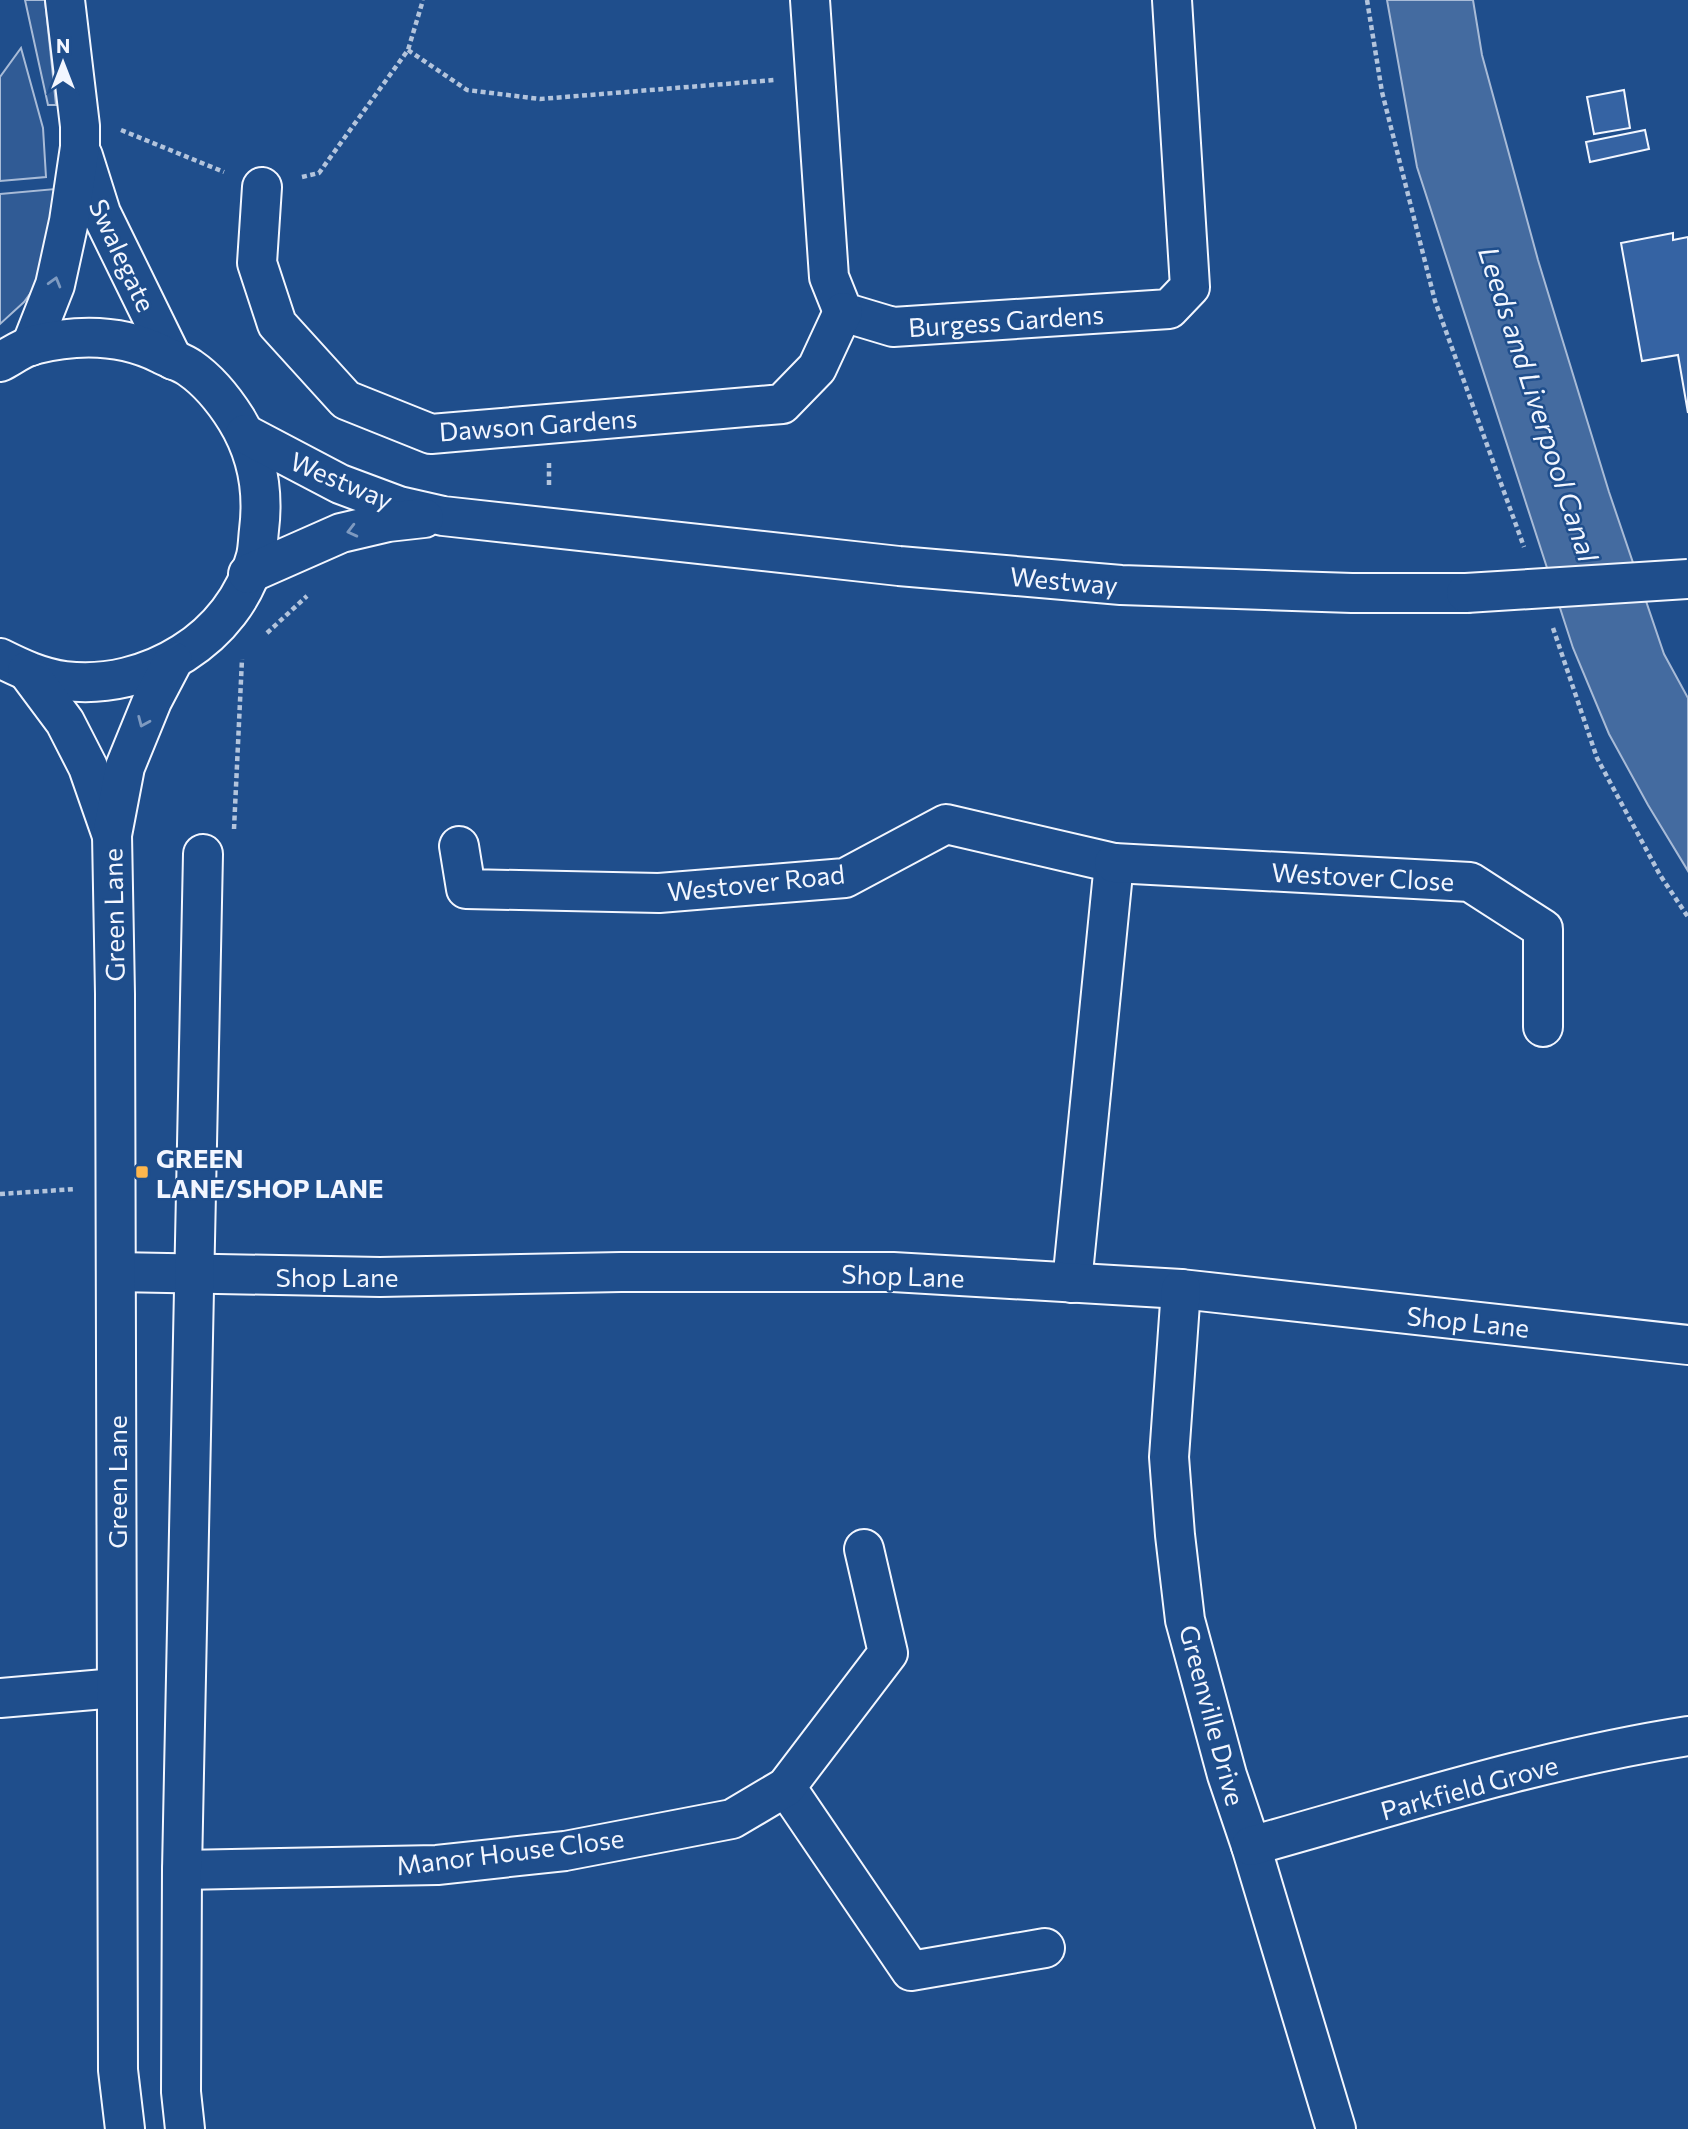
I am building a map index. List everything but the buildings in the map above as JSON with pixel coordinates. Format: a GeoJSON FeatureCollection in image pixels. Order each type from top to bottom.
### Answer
{"type":"FeatureCollection","features":[{"type":"Feature","properties":{"kind":"street","name":"Swalegate"},"geometry":{"type":"LineString","coordinates":[[65,0],[80,137],[101,214],[173,360]]}},
{"type":"Feature","properties":{"kind":"street"},"geometry":{"type":"LineString","coordinates":[[810,0],[829,278],[843,312]]}},
{"type":"Feature","properties":{"kind":"street","name":"Burgess Gardens"},"geometry":{"type":"LineString","coordinates":[[843,312],[893,327],[1169,309],[1190,287],[1172,0]]}},
{"type":"Feature","properties":{"kind":"street","name":"Swalegate"},"geometry":{"type":"LineString","coordinates":[[15,354],[54,285],[69,220],[80,137]]}},
{"type":"Feature","properties":{"kind":"street","name":"Dawson Gardens"},"geometry":{"type":"LineString","coordinates":[[262,187],[257,262],[277,324],[346,400],[431,434],[782,404],[817,368],[843,312]]}},
{"type":"Feature","properties":{"kind":"street"},"geometry":{"type":"LineString","coordinates":[[13,665],[63,681],[99,682],[138,676],[173,661],[214,629],[239,596],[256,557],[262,505],[257,467],[245,434],[222,398],[190,368],[140,344],[93,336],[15,354]]}},
{"type":"Feature","properties":{"kind":"street","name":"Westway"},"geometry":{"type":"LineString","coordinates":[[245,434],[340,484],[399,506],[443,516],[913,567],[1121,585],[1352,593],[1466,593],[1688,579]]}},
{"type":"Feature","properties":{"kind":"street","name":"Westway"},"geometry":{"type":"LineString","coordinates":[[248,574],[341,533],[388,522],[443,516]]}},
{"type":"Feature","properties":{"kind":"street","name":"Green Lane"},"geometry":{"type":"LineString","coordinates":[[121,2129],[118,2070],[115,994],[112,835],[125,767],[152,701],[173,661]]}},
{"type":"Feature","properties":{"kind":"street","name":"Green Lane"},"geometry":{"type":"LineString","coordinates":[[13,665],[65,722],[88,768],[112,835]]}},
{"type":"Feature","properties":{"kind":"street","name":"Westover Road"},"geometry":{"type":"LineString","coordinates":[[459,846],[466,889],[659,893],[845,878],[946,824],[1114,863]]}},
{"type":"Feature","properties":{"kind":"street"},"geometry":{"type":"LineString","coordinates":[[185,2129],[181,2092],[182,1870],[203,853]]}},
{"type":"Feature","properties":{"kind":"street"},"geometry":{"type":"LineString","coordinates":[[1072,1283],[1114,863]]}},
{"type":"Feature","properties":{"kind":"street","name":"Westover Close"},"geometry":{"type":"LineString","coordinates":[[1114,863],[1470,882],[1543,929],[1543,1027]]}},
{"type":"Feature","properties":{"kind":"street","name":"Shop Lane"},"geometry":{"type":"LineString","coordinates":[[116,1272],[380,1277],[621,1272],[893,1272],[1181,1289],[1688,1345]]}},
{"type":"Feature","properties":{"kind":"street","name":"Greenville Drive"},"geometry":{"type":"LineString","coordinates":[[1181,1289],[1169,1457],[1184,1608],[1227,1775],[1336,2129]]}},
{"type":"Feature","properties":{"kind":"street","name":"Manor House Close"},"geometry":{"type":"LineString","coordinates":[[182,1870],[437,1865],[565,1851],[732,1819],[786,1787],[888,1653],[864,1549]]}},
{"type":"Feature","properties":{"kind":"street"},"geometry":{"type":"LineString","coordinates":[[0,1698],[116,1688]]}},
{"type":"Feature","properties":{"kind":"street","name":"Parkfield Grove"},"geometry":{"type":"LineString","coordinates":[[1251,1846],[1476,1784],[1636,1744],[1688,1735]]}},
{"type":"Feature","properties":{"kind":"street"},"geometry":{"type":"LineString","coordinates":[[786,1787],[911,1971],[1045,1948]]}},
{"type":"Feature","properties":{"kind":"path"},"geometry":{"type":"LineString","coordinates":[[80,137],[105,124],[262,187],[319,173],[408,50],[423,0]]}},
{"type":"Feature","properties":{"kind":"path"},"geometry":{"type":"LineString","coordinates":[[1367,0],[1382,92],[1435,301],[1527,556]]}},
{"type":"Feature","properties":{"kind":"path"},"geometry":{"type":"LineString","coordinates":[[408,50],[467,90],[540,99],[815,76]]}},
{"type":"Feature","properties":{"kind":"path"},"geometry":{"type":"LineString","coordinates":[[548,424],[551,528]]}},
{"type":"Feature","properties":{"kind":"path"},"geometry":{"type":"LineString","coordinates":[[261,639],[308,594]]}},
{"type":"Feature","properties":{"kind":"path"},"geometry":{"type":"LineString","coordinates":[[1550,620],[1597,758],[1660,875],[1688,917]]}},
{"type":"Feature","properties":{"kind":"path"},"geometry":{"type":"LineString","coordinates":[[203,853],[233,852],[242,657]]}},
{"type":"Feature","properties":{"kind":"path"},"geometry":{"type":"LineString","coordinates":[[0,1194],[115,1186]]}},
{"type":"Feature","properties":{"kind":"shaded area"},"geometry":{"type":"Polygon","coordinates":[[[25,0],[45,0],[56,105],[48,105],[25,0]]]}},
{"type":"Feature","properties":{"kind":"shaded area"},"geometry":{"type":"Polygon","coordinates":[[[21,48],[43,128],[46,177],[0,181],[0,77],[21,48]]]}},
{"type":"Feature","properties":{"kind":"shaded area"},"geometry":{"type":"Polygon","coordinates":[[[55,189],[40,280],[24,302],[0,324],[0,194],[55,189]]]}},
{"type":"Feature","properties":{"kind":"water","name":"Leeds and Liverpool Canal"},"geometry":{"type":"Polygon","coordinates":[[[1387,0],[1473,0],[1482,55],[1538,260],[1609,492],[1664,654],[1688,698],[1688,871],[1609,734],[1573,648],[1417,167],[1387,0]]]}},
{"type":"Feature","properties":{"kind":"place","name":"GREEN LANE/SHOP LANE"},"geometry":{"type":"Point","coordinates":[142,1172]}}]}
